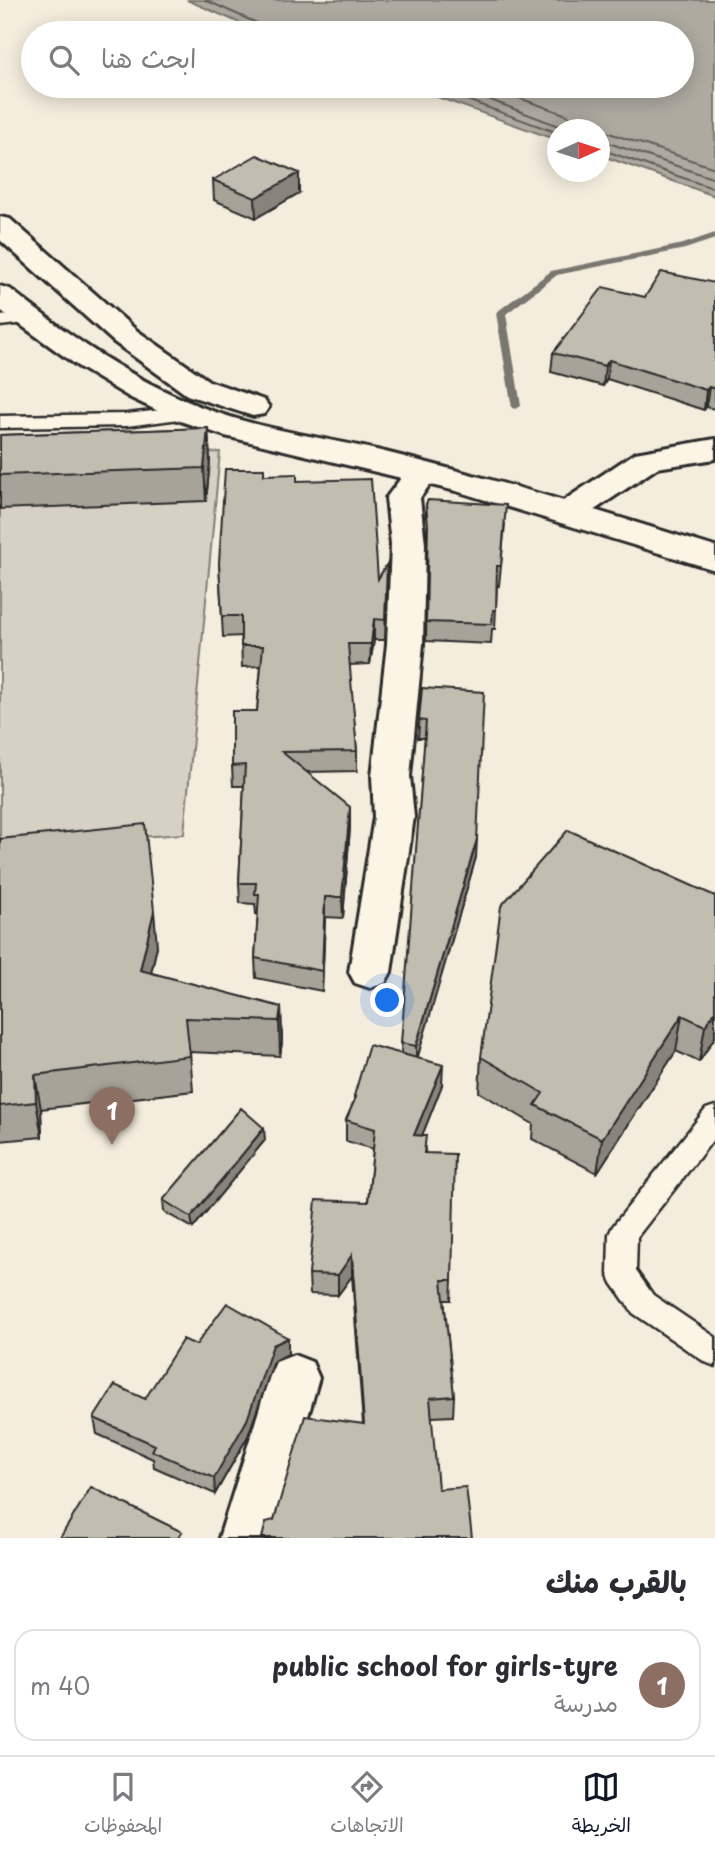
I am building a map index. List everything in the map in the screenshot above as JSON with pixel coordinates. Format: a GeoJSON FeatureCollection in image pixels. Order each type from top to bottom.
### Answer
{"type":"FeatureCollection","features":[{"type":"Feature","properties":{"kind":"main road"},"geometry":{"type":"LineString","coordinates":[[0,225],[125,336],[198,387],[300,422],[384,461]]}},
{"type":"Feature","properties":{"kind":"main road"},"geometry":{"type":"LineString","coordinates":[[0,295],[14,320],[187,413],[265,437],[384,461],[569,512],[715,559]]}},
{"type":"Feature","properties":{"kind":"main road"},"geometry":{"type":"LineString","coordinates":[[569,512],[647,460],[715,449]]}},
{"type":"Feature","properties":{"kind":"main road"},"geometry":{"type":"LineString","coordinates":[[370,972],[394,817],[391,776],[405,644],[408,544],[403,498],[422,473]]}},
{"type":"Feature","properties":{"kind":"main road"},"geometry":{"type":"LineString","coordinates":[[246,1538],[294,1378]]}},
{"type":"Feature","properties":{"kind":"lane"},"geometry":{"type":"LineString","coordinates":[[0,422],[127,420],[187,413]]}},
{"type":"Feature","properties":{"kind":"lane"},"geometry":{"type":"LineString","coordinates":[[715,1117],[623,1234],[622,1274],[643,1304],[715,1353]]}},
{"type":"Feature","properties":{"kind":"shaded area"},"geometry":{"type":"Polygon","coordinates":[[[220,452],[184,834],[0,846],[0,460],[220,452]]]}},
{"type":"Feature","properties":{"kind":"water"},"geometry":{"type":"Polygon","coordinates":[[[187,0],[715,0],[715,196],[610,159],[610,119],[547,119],[547,136],[440,98],[694,98],[694,21],[235,21],[187,0]]]}},
{"type":"Feature","properties":{"kind":"building"},"geometry":{"type":"Polygon","coordinates":[[[257,155],[299,173],[255,198],[213,180],[257,155]]]}},
{"type":"Feature","properties":{"kind":"building"},"geometry":{"type":"Polygon","coordinates":[[[661,272],[715,283],[715,389],[709,387],[706,390],[609,360],[605,366],[553,353],[603,287],[645,297],[661,272]]]}},
{"type":"Feature","properties":{"kind":"building"},"geometry":{"type":"Polygon","coordinates":[[[208,428],[204,468],[0,475],[0,435],[208,428]]]}},
{"type":"Feature","properties":{"kind":"building"},"geometry":{"type":"Polygon","coordinates":[[[225,469],[264,469],[264,475],[297,474],[297,481],[371,479],[378,579],[387,564],[385,620],[374,619],[371,644],[348,644],[357,751],[282,752],[350,807],[342,897],[325,897],[322,971],[255,958],[259,894],[255,894],[256,883],[239,883],[245,765],[232,766],[232,711],[257,711],[263,646],[241,646],[241,616],[222,616],[219,563],[225,469]]]}},
{"type":"Feature","properties":{"kind":"building"},"geometry":{"type":"Polygon","coordinates":[[[428,500],[506,505],[501,566],[497,566],[496,610],[493,610],[492,624],[426,622],[428,500]]]}},
{"type":"Feature","properties":{"kind":"building"},"geometry":{"type":"Polygon","coordinates":[[[422,688],[484,692],[477,839],[416,1046],[401,1043],[426,721],[419,720],[422,688]]]}},
{"type":"Feature","properties":{"kind":"building"},"geometry":{"type":"Polygon","coordinates":[[[145,824],[154,911],[140,970],[281,1007],[279,1021],[186,1018],[190,1056],[35,1075],[36,1102],[0,1106],[0,839],[145,824]]]}},
{"type":"Feature","properties":{"kind":"building"},"geometry":{"type":"Polygon","coordinates":[[[568,830],[715,896],[715,1011],[705,1026],[682,1015],[602,1139],[535,1105],[543,1093],[481,1057],[501,906],[568,830]]]}},
{"type":"Feature","properties":{"kind":"building"},"geometry":{"type":"Polygon","coordinates":[[[369,1045],[443,1065],[414,1135],[426,1136],[424,1153],[455,1154],[452,1280],[442,1280],[454,1396],[430,1398],[438,1489],[466,1487],[472,1538],[262,1538],[266,1522],[274,1520],[305,1416],[364,1424],[352,1255],[338,1275],[309,1274],[316,1200],[368,1202],[375,1129],[346,1120],[356,1097],[354,1096],[369,1045]]]}},
{"type":"Feature","properties":{"kind":"building"},"geometry":{"type":"Polygon","coordinates":[[[241,1108],[264,1128],[191,1217],[163,1200],[241,1108]]]}},
{"type":"Feature","properties":{"kind":"building"},"geometry":{"type":"Polygon","coordinates":[[[227,1303],[288,1338],[273,1345],[247,1420],[214,1478],[152,1451],[155,1445],[94,1418],[115,1385],[145,1399],[183,1339],[196,1345],[227,1303]]]}},
{"type":"Feature","properties":{"kind":"building"},"geometry":{"type":"Polygon","coordinates":[[[91,1487],[182,1532],[178,1538],[60,1538],[91,1487]]]}},
{"type":"Feature","properties":{"kind":"waterway"},"geometry":{"type":"LineString","coordinates":[[516,406],[501,313],[554,273],[685,246],[715,236]]}},
{"type":"Feature","properties":{"kind":"place","name":"public school for girls-tyre"},"geometry":{"type":"Point","coordinates":[112,1145]}}]}
